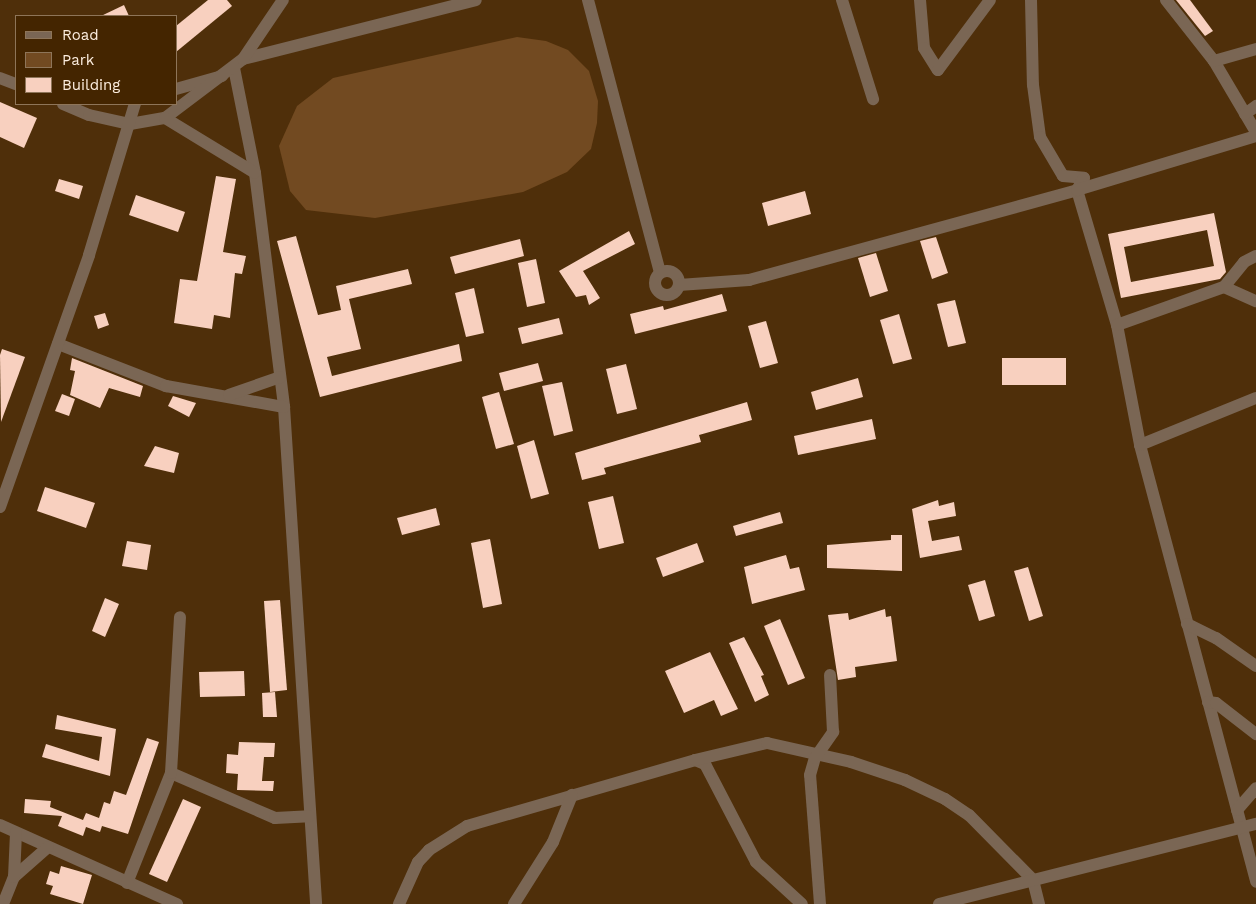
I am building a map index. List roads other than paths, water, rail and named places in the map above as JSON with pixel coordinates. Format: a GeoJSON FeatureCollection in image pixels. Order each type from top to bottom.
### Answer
{"type":"FeatureCollection","features":[{"type":"Feature","properties":{"kind":"street"},"geometry":{"type":"LineString","coordinates":[[65,105],[89,115],[130,124],[165,118],[234,67],[284,0]]}},
{"type":"Feature","properties":{"kind":"street"},"geometry":{"type":"LineString","coordinates":[[178,88],[234,67],[476,0]]}},
{"type":"Feature","properties":{"kind":"street"},"geometry":{"type":"LineString","coordinates":[[588,0],[660,273],[655,282],[659,292],[669,295],[679,285],[749,280],[1078,190],[1256,136]]}},
{"type":"Feature","properties":{"kind":"street"},"geometry":{"type":"LineString","coordinates":[[842,0],[873,99]]}},
{"type":"Feature","properties":{"kind":"street"},"geometry":{"type":"LineString","coordinates":[[920,0],[924,48],[938,70],[990,0]]}},
{"type":"Feature","properties":{"kind":"street"},"geometry":{"type":"LineString","coordinates":[[1031,0],[1038,127],[1055,168],[1062,176],[1084,178],[1078,190],[1117,325],[1140,445],[1256,882]]}},
{"type":"Feature","properties":{"kind":"street"},"geometry":{"type":"LineString","coordinates":[[1166,0],[1214,61],[1256,132]]}},
{"type":"Feature","properties":{"kind":"street"},"geometry":{"type":"LineString","coordinates":[[1214,61],[1256,49]]}},
{"type":"Feature","properties":{"kind":"street"},"geometry":{"type":"LineString","coordinates":[[234,67],[255,173],[284,407],[316,904]]}},
{"type":"Feature","properties":{"kind":"street"},"geometry":{"type":"LineString","coordinates":[[0,78],[15,84]]}},
{"type":"Feature","properties":{"kind":"street"},"geometry":{"type":"LineString","coordinates":[[0,506],[3,491],[58,344],[135,105]]}},
{"type":"Feature","properties":{"kind":"street"},"geometry":{"type":"LineString","coordinates":[[1245,114],[1256,106]]}},
{"type":"Feature","properties":{"kind":"street"},"geometry":{"type":"LineString","coordinates":[[165,118],[255,173]]}},
{"type":"Feature","properties":{"kind":"street"},"geometry":{"type":"LineString","coordinates":[[1117,325],[1224,287],[1244,262],[1256,256]]}},
{"type":"Feature","properties":{"kind":"street"},"geometry":{"type":"LineString","coordinates":[[660,273],[676,274],[679,285]]}},
{"type":"Feature","properties":{"kind":"street"},"geometry":{"type":"LineString","coordinates":[[1224,287],[1256,301]]}},
{"type":"Feature","properties":{"kind":"street"},"geometry":{"type":"LineString","coordinates":[[58,344],[166,386],[284,407]]}},
{"type":"Feature","properties":{"kind":"street"},"geometry":{"type":"LineString","coordinates":[[224,397],[280,377]]}},
{"type":"Feature","properties":{"kind":"street"},"geometry":{"type":"LineString","coordinates":[[1140,445],[1256,398]]}},
{"type":"Feature","properties":{"kind":"street"},"geometry":{"type":"LineString","coordinates":[[127,883],[171,773],[180,617]]}},
{"type":"Feature","properties":{"kind":"street"},"geometry":{"type":"LineString","coordinates":[[1187,624],[1216,638],[1256,666]]}},
{"type":"Feature","properties":{"kind":"street"},"geometry":{"type":"LineString","coordinates":[[820,904],[810,775],[833,732],[830,675]]}},
{"type":"Feature","properties":{"kind":"street"},"geometry":{"type":"LineString","coordinates":[[1208,702],[1225,709],[1255,736]]}},
{"type":"Feature","properties":{"kind":"street"},"geometry":{"type":"LineString","coordinates":[[399,904],[418,862],[446,839],[466,826],[695,760],[767,743],[820,754],[905,780],[945,799],[969,814],[1033,880],[1039,904]]}},
{"type":"Feature","properties":{"kind":"street"},"geometry":{"type":"LineString","coordinates":[[695,760],[705,764],[756,862],[802,904]]}},
{"type":"Feature","properties":{"kind":"street"},"geometry":{"type":"LineString","coordinates":[[171,773],[276,818],[310,816]]}},
{"type":"Feature","properties":{"kind":"street"},"geometry":{"type":"LineString","coordinates":[[1238,810],[1256,788]]}},
{"type":"Feature","properties":{"kind":"street"},"geometry":{"type":"LineString","coordinates":[[514,904],[553,842],[572,795]]}},
{"type":"Feature","properties":{"kind":"street"},"geometry":{"type":"LineString","coordinates":[[939,904],[1256,824]]}},
{"type":"Feature","properties":{"kind":"street"},"geometry":{"type":"LineString","coordinates":[[0,825],[177,904]]}},
{"type":"Feature","properties":{"kind":"street"},"geometry":{"type":"LineString","coordinates":[[3,904],[14,877],[16,833]]}},
{"type":"Feature","properties":{"kind":"street"},"geometry":{"type":"LineString","coordinates":[[14,877],[48,847]]}}]}
